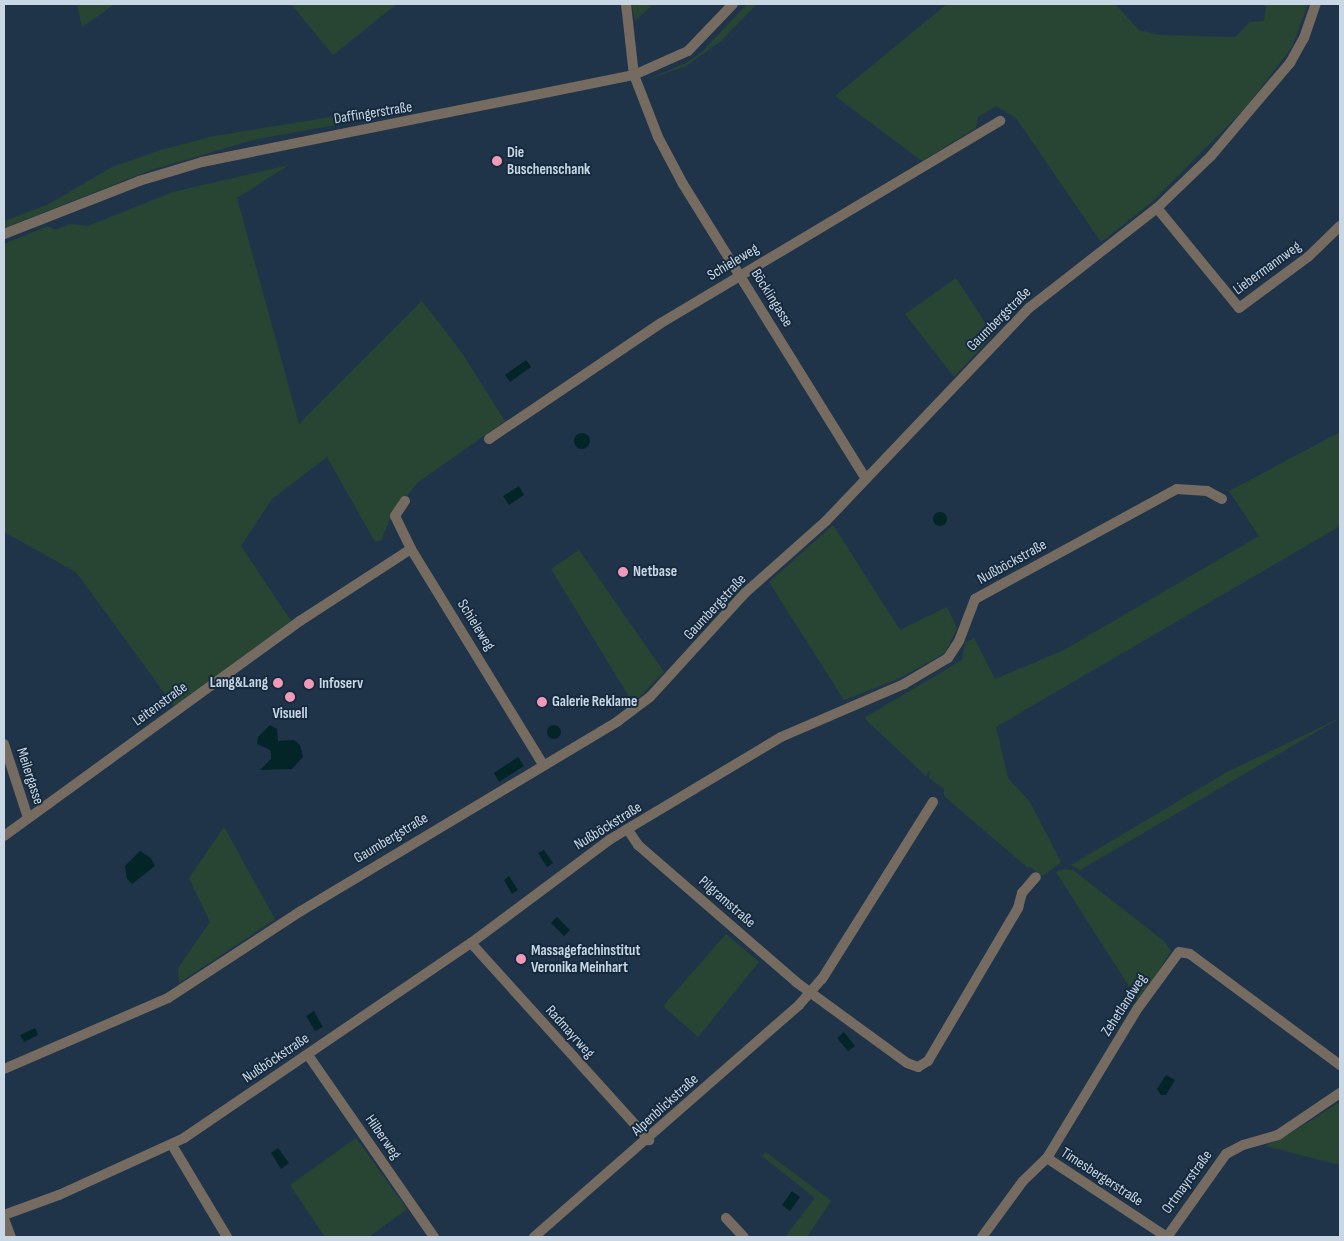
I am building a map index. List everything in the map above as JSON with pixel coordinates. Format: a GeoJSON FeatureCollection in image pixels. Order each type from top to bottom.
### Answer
{"type":"FeatureCollection","features":[{"type":"Feature","properties":{"kind":"street","name":"Böcklingasse"},"geometry":{"type":"LineString","coordinates":[[626,4],[634,75],[644,109],[662,145],[866,479]]}},
{"type":"Feature","properties":{"kind":"street","name":"Daffingerstraße"},"geometry":{"type":"LineString","coordinates":[[4,234],[139,181],[202,162],[634,75],[688,51],[733,4]]}},
{"type":"Feature","properties":{"kind":"street","name":"Gaumbergstraße"},"geometry":{"type":"LineString","coordinates":[[4,1069],[168,998],[301,911],[543,764],[618,721],[650,697],[745,593],[826,521],[1029,308],[1074,270],[1157,208],[1211,156],[1278,78],[1299,49],[1316,4]]}},
{"type":"Feature","properties":{"kind":"street","name":"Schieleweg"},"geometry":{"type":"LineString","coordinates":[[488,439],[661,323],[1000,120]]}},
{"type":"Feature","properties":{"kind":"street","name":"Liebermannweg"},"geometry":{"type":"LineString","coordinates":[[1157,208],[1239,308],[1308,257],[1340,226]]}},
{"type":"Feature","properties":{"kind":"street","name":"Nußböckstraße"},"geometry":{"type":"LineString","coordinates":[[4,1217],[172,1145],[308,1055],[471,943],[609,840],[781,737],[904,684],[948,658],[959,641],[975,599],[1177,489],[1207,491],[1222,499]]}},
{"type":"Feature","properties":{"kind":"street","name":"Schieleweg"},"geometry":{"type":"LineString","coordinates":[[405,501],[395,516],[411,549],[543,764]]}},
{"type":"Feature","properties":{"kind":"street","name":"Leitenstraße"},"geometry":{"type":"LineString","coordinates":[[4,836],[300,621],[411,549]]}},
{"type":"Feature","properties":{"kind":"street","name":"Meilergasse"},"geometry":{"type":"LineString","coordinates":[[4,744],[28,818]]}},
{"type":"Feature","properties":{"kind":"street","name":"Alpenblickstraße"},"geometry":{"type":"LineString","coordinates":[[534,1237],[649,1140],[811,992],[932,802]]}},
{"type":"Feature","properties":{"kind":"street","name":"Pilgramstraße"},"geometry":{"type":"LineString","coordinates":[[628,830],[638,845],[811,992]]}},
{"type":"Feature","properties":{"kind":"street"},"geometry":{"type":"LineString","coordinates":[[811,992],[906,1062],[918,1067],[928,1061],[1018,908],[1022,893],[1036,877]]}},
{"type":"Feature","properties":{"kind":"street","name":"Radmayrweg"},"geometry":{"type":"LineString","coordinates":[[471,943],[649,1140]]}},
{"type":"Feature","properties":{"kind":"street","name":"Zehetlandweg"},"geometry":{"type":"LineString","coordinates":[[982,1237],[1024,1182],[1047,1158],[1138,1008],[1179,952],[1190,954],[1340,1065]]}},
{"type":"Feature","properties":{"kind":"street","name":"Hilberweg"},"geometry":{"type":"LineString","coordinates":[[308,1055],[434,1237]]}},
{"type":"Feature","properties":{"kind":"street","name":"Ortmayrstraße"},"geometry":{"type":"LineString","coordinates":[[1167,1237],[1226,1154],[1243,1145],[1278,1135],[1340,1094]]}},
{"type":"Feature","properties":{"kind":"street"},"geometry":{"type":"LineString","coordinates":[[172,1145],[227,1237]]}},
{"type":"Feature","properties":{"kind":"street","name":"Timesbergerstraße"},"geometry":{"type":"LineString","coordinates":[[1047,1158],[1167,1237]]}},
{"type":"Feature","properties":{"kind":"street"},"geometry":{"type":"LineString","coordinates":[[4,1217],[11,1237]]}},
{"type":"Feature","properties":{"kind":"street"},"geometry":{"type":"LineString","coordinates":[[726,1218],[744,1237]]}},
{"type":"Feature","properties":{"kind":"shaded area"},"geometry":{"type":"Polygon","coordinates":[[[77,4],[115,4],[82,27],[77,4]]]}},
{"type":"Feature","properties":{"kind":"shaded area"},"geometry":{"type":"Polygon","coordinates":[[[291,4],[397,4],[333,55],[291,4]]]}},
{"type":"Feature","properties":{"kind":"shaded area"},"geometry":{"type":"Polygon","coordinates":[[[632,4],[653,4],[635,21],[632,4]]]}},
{"type":"Feature","properties":{"kind":"shaded area"},"geometry":{"type":"Polygon","coordinates":[[[747,4],[757,4],[721,41],[686,66],[644,81],[686,63],[702,52],[747,4]]]}},
{"type":"Feature","properties":{"kind":"shaded area"},"geometry":{"type":"Polygon","coordinates":[[[947,4],[1115,4],[1139,30],[1159,35],[1235,37],[1250,22],[1264,21],[1266,4],[1308,4],[1292,47],[1247,106],[1152,202],[1101,242],[1016,118],[996,106],[978,117],[976,128],[922,161],[835,96],[947,4]]]}},
{"type":"Feature","properties":{"kind":"shaded area"},"geometry":{"type":"Polygon","coordinates":[[[349,114],[351,122],[253,140],[151,170],[4,228],[4,221],[49,204],[112,167],[161,150],[214,136],[349,114]]]}},
{"type":"Feature","properties":{"kind":"shaded area"},"geometry":{"type":"Polygon","coordinates":[[[289,165],[237,198],[299,424],[422,301],[462,353],[505,421],[417,483],[392,515],[381,540],[375,542],[327,457],[272,499],[241,546],[291,621],[174,706],[76,572],[4,532],[4,244],[48,226],[55,230],[70,224],[88,226],[173,192],[289,165]]]}},
{"type":"Feature","properties":{"kind":"shaded area"},"geometry":{"type":"Polygon","coordinates":[[[956,278],[993,335],[954,377],[905,314],[956,278]]]}},
{"type":"Feature","properties":{"kind":"shaded area"},"geometry":{"type":"Polygon","coordinates":[[[526,360],[531,367],[510,382],[505,375],[526,360]]]}},
{"type":"Feature","properties":{"kind":"shaded area"},"geometry":{"type":"Polygon","coordinates":[[[1340,432],[1340,526],[996,727],[1008,778],[1030,802],[1061,862],[1043,876],[1030,867],[1028,868],[944,796],[944,789],[929,778],[930,770],[926,776],[864,718],[962,660],[965,643],[974,638],[995,679],[1064,650],[1259,536],[1229,491],[1340,432]]]}},
{"type":"Feature","properties":{"kind":"shaded area"},"geometry":{"type":"Polygon","coordinates":[[[582,433],[588,435],[590,441],[588,447],[582,449],[576,447],[574,441],[576,435],[582,433]]]}},
{"type":"Feature","properties":{"kind":"shaded area"},"geometry":{"type":"Polygon","coordinates":[[[519,486],[524,495],[509,505],[503,496],[519,486]]]}},
{"type":"Feature","properties":{"kind":"shaded area"},"geometry":{"type":"Polygon","coordinates":[[[937,512],[943,512],[947,519],[943,526],[937,526],[933,522],[933,516],[937,512]]]}},
{"type":"Feature","properties":{"kind":"shaded area"},"geometry":{"type":"Polygon","coordinates":[[[833,525],[900,630],[947,607],[957,628],[945,653],[900,678],[844,700],[769,582],[833,525]]]}},
{"type":"Feature","properties":{"kind":"shaded area"},"geometry":{"type":"Polygon","coordinates":[[[579,550],[664,672],[633,703],[551,569],[579,550]]]}},
{"type":"Feature","properties":{"kind":"shaded area"},"geometry":{"type":"Polygon","coordinates":[[[1340,718],[1080,870],[1071,865],[1227,772],[1340,718]]]}},
{"type":"Feature","properties":{"kind":"shaded area"},"geometry":{"type":"Polygon","coordinates":[[[270,725],[277,729],[278,741],[294,740],[300,745],[303,757],[292,769],[260,770],[271,759],[271,754],[270,750],[257,744],[258,737],[270,725]]]}},
{"type":"Feature","properties":{"kind":"shaded area"},"geometry":{"type":"Polygon","coordinates":[[[551,725],[557,725],[561,732],[557,739],[551,739],[547,735],[547,729],[551,725]]]}},
{"type":"Feature","properties":{"kind":"shaded area"},"geometry":{"type":"Polygon","coordinates":[[[518,757],[524,766],[499,782],[494,773],[518,757]]]}},
{"type":"Feature","properties":{"kind":"shaded area"},"geometry":{"type":"Polygon","coordinates":[[[224,827],[275,919],[179,983],[178,968],[210,922],[189,878],[224,827]]]}},
{"type":"Feature","properties":{"kind":"shaded area"},"geometry":{"type":"Polygon","coordinates":[[[544,850],[553,863],[547,867],[538,853],[544,850]]]}},
{"type":"Feature","properties":{"kind":"shaded area"},"geometry":{"type":"Polygon","coordinates":[[[140,851],[151,858],[155,866],[132,884],[127,879],[125,866],[140,851]]]}},
{"type":"Feature","properties":{"kind":"shaded area"},"geometry":{"type":"Polygon","coordinates":[[[1065,869],[1073,870],[1165,942],[1171,951],[1139,1002],[1056,872],[1065,869]]]}},
{"type":"Feature","properties":{"kind":"shaded area"},"geometry":{"type":"Polygon","coordinates":[[[509,876],[518,890],[512,894],[504,880],[509,876]]]}},
{"type":"Feature","properties":{"kind":"shaded area"},"geometry":{"type":"Polygon","coordinates":[[[557,917],[570,930],[564,936],[551,923],[557,917]]]}},
{"type":"Feature","properties":{"kind":"shaded area"},"geometry":{"type":"Polygon","coordinates":[[[726,934],[759,962],[698,1037],[663,1006],[726,934]]]}},
{"type":"Feature","properties":{"kind":"shaded area"},"geometry":{"type":"Polygon","coordinates":[[[314,1011],[323,1027],[315,1031],[306,1016],[314,1011]]]}},
{"type":"Feature","properties":{"kind":"shaded area"},"geometry":{"type":"Polygon","coordinates":[[[35,1028],[38,1035],[24,1042],[20,1035],[35,1028]]]}},
{"type":"Feature","properties":{"kind":"shaded area"},"geometry":{"type":"Polygon","coordinates":[[[844,1032],[855,1046],[848,1051],[837,1038],[844,1032]]]}},
{"type":"Feature","properties":{"kind":"shaded area"},"geometry":{"type":"Polygon","coordinates":[[[1166,1075],[1175,1080],[1166,1095],[1161,1095],[1157,1089],[1166,1075]]]}},
{"type":"Feature","properties":{"kind":"shaded area"},"geometry":{"type":"Polygon","coordinates":[[[1340,1102],[1340,1165],[1265,1146],[1291,1133],[1340,1102]]]}},
{"type":"Feature","properties":{"kind":"shaded area"},"geometry":{"type":"Polygon","coordinates":[[[356,1138],[407,1209],[369,1237],[325,1237],[290,1185],[356,1138]]]}},
{"type":"Feature","properties":{"kind":"shaded area"},"geometry":{"type":"Polygon","coordinates":[[[278,1148],[289,1163],[281,1169],[271,1153],[278,1148]]]}},
{"type":"Feature","properties":{"kind":"shaded area"},"geometry":{"type":"Polygon","coordinates":[[[766,1152],[831,1201],[807,1237],[785,1237],[815,1198],[762,1156],[766,1152]]]}},
{"type":"Feature","properties":{"kind":"shaded area"},"geometry":{"type":"Polygon","coordinates":[[[792,1191],[800,1197],[790,1211],[782,1205],[792,1191]]]}},
{"type":"Feature","properties":{"kind":"place","name":"Die Buschenschank"},"geometry":{"type":"Point","coordinates":[497,161]}},
{"type":"Feature","properties":{"kind":"place","name":"Netbase"},"geometry":{"type":"Point","coordinates":[623,572]}},
{"type":"Feature","properties":{"kind":"place","name":"Lang&Lang"},"geometry":{"type":"Point","coordinates":[278,683]}},
{"type":"Feature","properties":{"kind":"place","name":"Infoserv"},"geometry":{"type":"Point","coordinates":[309,684]}},
{"type":"Feature","properties":{"kind":"place","name":"Visuell"},"geometry":{"type":"Point","coordinates":[290,697]}},
{"type":"Feature","properties":{"kind":"place","name":"Galerie Reklame"},"geometry":{"type":"Point","coordinates":[542,702]}},
{"type":"Feature","properties":{"kind":"place","name":"Massagefachinstitut Veronika Meinhart"},"geometry":{"type":"Point","coordinates":[521,959]}}]}
